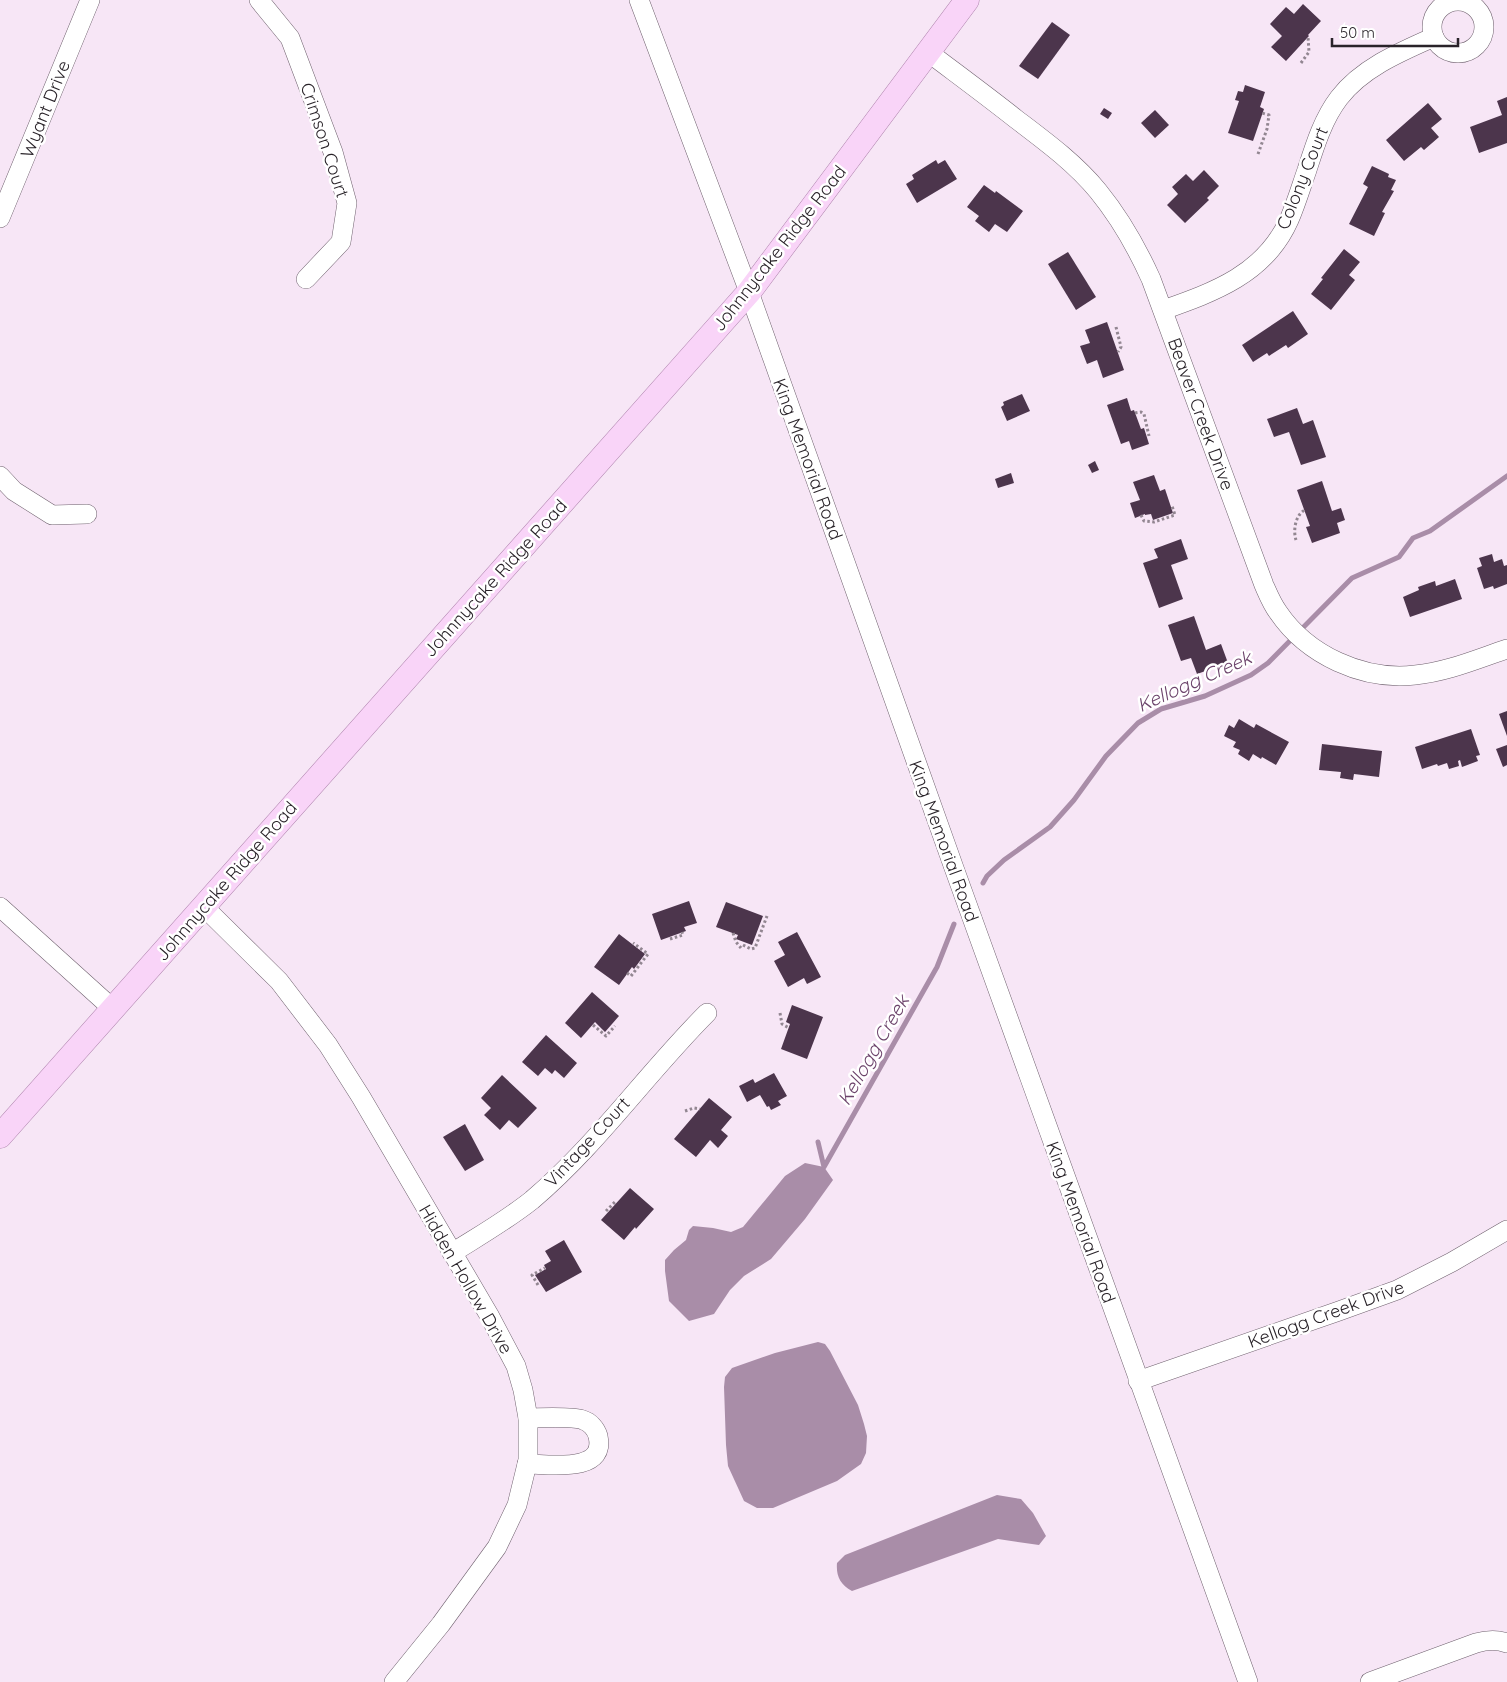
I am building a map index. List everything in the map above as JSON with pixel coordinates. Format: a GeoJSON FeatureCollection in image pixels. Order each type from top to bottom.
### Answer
{"type":"FeatureCollection","features":[{"type":"Feature","properties":{"kind":"main road","name":"Johnnycake Ridge Road"},"geometry":{"type":"LineString","coordinates":[[0,1136],[749,292],[966,0]]}},
{"type":"Feature","properties":{"kind":"street","name":"Wyant Drive"},"geometry":{"type":"LineString","coordinates":[[0,218],[90,0]]}},
{"type":"Feature","properties":{"kind":"street","name":"Crimson Court"},"geometry":{"type":"LineString","coordinates":[[259,0],[290,38],[333,152],[347,204],[341,242],[306,279]]}},
{"type":"Feature","properties":{"kind":"street","name":"King Memorial Road"},"geometry":{"type":"LineString","coordinates":[[639,0],[749,292],[1138,1381],[1248,1682]]}},
{"type":"Feature","properties":{"kind":"street","name":"Colony Court"},"geometry":{"type":"LineString","coordinates":[[1163,310],[1205,295],[1229,283],[1251,269],[1264,256],[1277,241],[1288,220],[1318,136],[1327,116],[1339,98],[1353,82],[1381,62],[1434,36]]}},
{"type":"Feature","properties":{"kind":"street","name":"Beaver Creek Drive"},"geometry":{"type":"LineString","coordinates":[[928,52],[1049,144],[1071,163],[1097,190],[1117,216],[1139,252],[1163,310],[1264,585],[1285,622],[1322,654],[1340,663],[1374,674],[1394,676],[1415,675],[1442,670],[1507,649]]}},
{"type":"Feature","properties":{"kind":"street"},"geometry":{"type":"LineString","coordinates":[[0,476],[14,491],[52,515],[87,514]]}},
{"type":"Feature","properties":{"kind":"street","name":"Hidden Hollow Drive"},"geometry":{"type":"LineString","coordinates":[[203,906],[279,981],[328,1045],[361,1097],[489,1315],[516,1366],[523,1390],[528,1418],[527,1464],[517,1505],[497,1547],[441,1624],[394,1682]]}},
{"type":"Feature","properties":{"kind":"street"},"geometry":{"type":"LineString","coordinates":[[0,907],[113,1009]]}},
{"type":"Feature","properties":{"kind":"street","name":"Vintage Court"},"geometry":{"type":"LineString","coordinates":[[452,1253],[531,1200],[566,1168],[683,1037],[707,1013]]}},
{"type":"Feature","properties":{"kind":"street","name":"Kellogg Creek Drive"},"geometry":{"type":"LineString","coordinates":[[1138,1381],[1339,1312],[1397,1290],[1452,1262],[1507,1230]]}},
{"type":"Feature","properties":{"kind":"street"},"geometry":{"type":"LineString","coordinates":[[527,1464],[583,1464],[592,1458],[598,1448],[598,1436],[592,1426],[581,1419],[528,1418]]}},
{"type":"Feature","properties":{"kind":"street"},"geometry":{"type":"LineString","coordinates":[[1370,1682],[1476,1643],[1489,1640],[1507,1643]]}},
{"type":"Feature","properties":{"kind":"path"},"geometry":{"type":"LineString","coordinates":[[1302,63],[1309,52],[1308,38]]}},
{"type":"Feature","properties":{"kind":"path"},"geometry":{"type":"LineString","coordinates":[[1258,154],[1267,129],[1269,115],[1262,113]]}},
{"type":"Feature","properties":{"kind":"path"},"geometry":{"type":"LineString","coordinates":[[1116,327],[1121,347],[1118,352]]}},
{"type":"Feature","properties":{"kind":"path"},"geometry":{"type":"LineString","coordinates":[[1135,413],[1141,412],[1144,414],[1149,436]]}},
{"type":"Feature","properties":{"kind":"path"},"geometry":{"type":"LineString","coordinates":[[1140,515],[1144,521],[1154,522],[1175,515],[1172,506]]}},
{"type":"Feature","properties":{"kind":"path"},"geometry":{"type":"LineString","coordinates":[[1296,540],[1294,528],[1299,514],[1304,510]]}},
{"type":"Feature","properties":{"kind":"path"},"geometry":{"type":"LineString","coordinates":[[733,933],[736,942],[742,947],[755,948],[767,916]]}},
{"type":"Feature","properties":{"kind":"path"},"geometry":{"type":"LineString","coordinates":[[670,939],[683,935],[682,932]]}},
{"type":"Feature","properties":{"kind":"path"},"geometry":{"type":"LineString","coordinates":[[627,973],[631,976],[648,954],[633,943]]}},
{"type":"Feature","properties":{"kind":"path"},"geometry":{"type":"LineString","coordinates":[[780,1012],[782,1024],[789,1028]]}},
{"type":"Feature","properties":{"kind":"path"},"geometry":{"type":"LineString","coordinates":[[593,1025],[606,1036],[614,1026]]}},
{"type":"Feature","properties":{"kind":"path"},"geometry":{"type":"LineString","coordinates":[[685,1111],[694,1108],[700,1109]]}},
{"type":"Feature","properties":{"kind":"path"},"geometry":{"type":"LineString","coordinates":[[606,1211],[616,1203]]}},
{"type":"Feature","properties":{"kind":"path"},"geometry":{"type":"LineString","coordinates":[[538,1285],[532,1275],[545,1268]]}},
{"type":"Feature","properties":{"kind":"shaded area"},"geometry":{"type":"Polygon","coordinates":[[[805,1163],[824,1167],[833,1180],[805,1219],[771,1259],[744,1276],[730,1290],[714,1314],[689,1321],[669,1301],[665,1260],[686,1240],[689,1230],[693,1226],[731,1232],[743,1227],[785,1176],[805,1163]]]}},
{"type":"Feature","properties":{"kind":"shaded area"},"geometry":{"type":"Polygon","coordinates":[[[818,1342],[825,1344],[830,1351],[858,1405],[867,1436],[866,1453],[861,1464],[837,1481],[773,1508],[757,1508],[744,1501],[728,1466],[725,1377],[732,1368],[775,1353],[818,1342]]]}},
{"type":"Feature","properties":{"kind":"shaded area"},"geometry":{"type":"Polygon","coordinates":[[[997,1495],[1021,1499],[1033,1513],[1046,1536],[1039,1545],[998,1539],[852,1591],[840,1579],[837,1572],[837,1563],[845,1555],[997,1495]]]}},
{"type":"Feature","properties":{"kind":"building"},"geometry":{"type":"Polygon","coordinates":[[[1303,4],[1321,21],[1286,61],[1271,47],[1282,36],[1270,24],[1286,7],[1294,14],[1303,4]]]}},
{"type":"Feature","properties":{"kind":"building"},"geometry":{"type":"Polygon","coordinates":[[[1052,22],[1070,35],[1038,79],[1019,66],[1052,22]]]}},
{"type":"Feature","properties":{"kind":"building"},"geometry":{"type":"Polygon","coordinates":[[[1245,85],[1265,92],[1260,107],[1264,109],[1253,141],[1228,133],[1239,101],[1235,100],[1238,91],[1243,92],[1245,85]]]}},
{"type":"Feature","properties":{"kind":"building"},"geometry":{"type":"Polygon","coordinates":[[[1507,97],[1507,143],[1479,153],[1470,127],[1502,115],[1497,101],[1507,97]]]}},
{"type":"Feature","properties":{"kind":"building"},"geometry":{"type":"Polygon","coordinates":[[[1428,103],[1442,119],[1431,128],[1439,137],[1424,150],[1421,147],[1404,161],[1386,140],[1428,103]]]}},
{"type":"Feature","properties":{"kind":"building"},"geometry":{"type":"Polygon","coordinates":[[[1104,108],[1112,113],[1108,119],[1100,114],[1104,108]]]}},
{"type":"Feature","properties":{"kind":"building"},"geometry":{"type":"Polygon","coordinates":[[[1155,110],[1169,125],[1155,138],[1141,123],[1155,110]]]}},
{"type":"Feature","properties":{"kind":"building"},"geometry":{"type":"Polygon","coordinates":[[[936,160],[938,164],[945,160],[957,179],[917,203],[906,184],[914,179],[912,175],[936,160]]]}},
{"type":"Feature","properties":{"kind":"building"},"geometry":{"type":"Polygon","coordinates":[[[1372,166],[1389,174],[1388,177],[1396,180],[1391,190],[1394,191],[1382,212],[1385,213],[1374,236],[1349,224],[1368,187],[1363,184],[1372,166]]]}},
{"type":"Feature","properties":{"kind":"building"},"geometry":{"type":"Polygon","coordinates":[[[1204,170],[1219,186],[1207,198],[1209,200],[1185,223],[1167,205],[1178,194],[1172,187],[1186,174],[1193,181],[1204,170]]]}},
{"type":"Feature","properties":{"kind":"building"},"geometry":{"type":"Polygon","coordinates":[[[984,185],[995,193],[996,191],[1023,211],[1007,232],[995,224],[989,232],[975,221],[979,216],[967,207],[984,185]]]}},
{"type":"Feature","properties":{"kind":"building"},"geometry":{"type":"Polygon","coordinates":[[[1344,249],[1360,262],[1349,275],[1355,280],[1331,310],[1311,294],[1344,249]]]}},
{"type":"Feature","properties":{"kind":"building"},"geometry":{"type":"Polygon","coordinates":[[[1068,252],[1096,297],[1076,310],[1048,264],[1068,252]]]}},
{"type":"Feature","properties":{"kind":"building"},"geometry":{"type":"Polygon","coordinates":[[[1293,311],[1308,334],[1288,348],[1286,345],[1269,356],[1267,353],[1253,362],[1242,345],[1293,311]]]}},
{"type":"Feature","properties":{"kind":"building"},"geometry":{"type":"Polygon","coordinates":[[[1107,322],[1124,370],[1103,378],[1097,360],[1087,364],[1080,346],[1090,343],[1085,330],[1107,322]]]}},
{"type":"Feature","properties":{"kind":"building"},"geometry":{"type":"Polygon","coordinates":[[[1022,394],[1030,411],[1007,421],[1001,407],[1004,405],[1003,402],[1022,394]]]}},
{"type":"Feature","properties":{"kind":"building"},"geometry":{"type":"Polygon","coordinates":[[[1127,398],[1131,411],[1134,410],[1141,429],[1144,428],[1149,444],[1132,450],[1129,441],[1121,444],[1107,405],[1127,398]]]}},
{"type":"Feature","properties":{"kind":"building"},"geometry":{"type":"Polygon","coordinates":[[[1297,408],[1303,424],[1313,420],[1326,457],[1301,465],[1289,432],[1274,437],[1267,419],[1297,408]]]}},
{"type":"Feature","properties":{"kind":"building"},"geometry":{"type":"Polygon","coordinates":[[[1095,461],[1099,470],[1092,473],[1088,465],[1095,461]]]}},
{"type":"Feature","properties":{"kind":"building"},"geometry":{"type":"Polygon","coordinates":[[[1011,473],[1014,483],[998,488],[995,479],[1011,473]]]}},
{"type":"Feature","properties":{"kind":"building"},"geometry":{"type":"Polygon","coordinates":[[[1154,475],[1160,491],[1165,489],[1173,513],[1153,520],[1151,514],[1135,518],[1130,503],[1140,500],[1133,482],[1154,475]]]}},
{"type":"Feature","properties":{"kind":"building"},"geometry":{"type":"Polygon","coordinates":[[[1322,481],[1332,511],[1341,508],[1345,520],[1337,523],[1340,533],[1312,543],[1306,527],[1310,526],[1297,490],[1322,481]]]}},
{"type":"Feature","properties":{"kind":"building"},"geometry":{"type":"Polygon","coordinates":[[[1181,539],[1188,559],[1171,565],[1183,599],[1159,608],[1143,563],[1158,558],[1154,549],[1181,539]]]}},
{"type":"Feature","properties":{"kind":"building"},"geometry":{"type":"Polygon","coordinates":[[[1492,554],[1494,562],[1502,559],[1504,566],[1507,565],[1507,584],[1494,589],[1493,586],[1484,589],[1477,568],[1482,566],[1479,558],[1492,554]]]}},
{"type":"Feature","properties":{"kind":"building"},"geometry":{"type":"Polygon","coordinates":[[[1455,579],[1462,599],[1410,617],[1403,597],[1419,590],[1418,587],[1435,581],[1436,586],[1455,579]]]}},
{"type":"Feature","properties":{"kind":"building"},"geometry":{"type":"Polygon","coordinates":[[[1194,616],[1206,650],[1221,644],[1228,663],[1197,674],[1191,658],[1181,661],[1168,625],[1194,616]]]}},
{"type":"Feature","properties":{"kind":"building"},"geometry":{"type":"Polygon","coordinates":[[[1507,711],[1507,736],[1499,714],[1507,711]]]}},
{"type":"Feature","properties":{"kind":"building"},"geometry":{"type":"Polygon","coordinates":[[[1239,719],[1254,728],[1256,724],[1289,742],[1276,765],[1253,754],[1249,761],[1238,754],[1240,750],[1233,747],[1236,742],[1224,736],[1229,725],[1234,728],[1239,719]]]}},
{"type":"Feature","properties":{"kind":"building"},"geometry":{"type":"Polygon","coordinates":[[[1471,729],[1480,755],[1476,756],[1478,761],[1462,767],[1460,760],[1458,761],[1459,766],[1449,769],[1447,763],[1422,769],[1415,747],[1471,729]]]}},
{"type":"Feature","properties":{"kind":"building"},"geometry":{"type":"Polygon","coordinates":[[[1322,744],[1382,751],[1379,777],[1354,774],[1353,780],[1340,778],[1341,772],[1319,770],[1322,744]]]}},
{"type":"Feature","properties":{"kind":"building"},"geometry":{"type":"Polygon","coordinates":[[[1507,745],[1507,765],[1503,767],[1496,749],[1507,745]]]}},
{"type":"Feature","properties":{"kind":"building"},"geometry":{"type":"Polygon","coordinates":[[[689,901],[697,923],[684,927],[686,931],[661,940],[652,914],[689,901]]]}},
{"type":"Feature","properties":{"kind":"building"},"geometry":{"type":"Polygon","coordinates":[[[726,902],[763,916],[752,945],[736,939],[738,935],[716,927],[726,902]]]}},
{"type":"Feature","properties":{"kind":"building"},"geometry":{"type":"Polygon","coordinates":[[[797,932],[821,977],[807,984],[804,978],[788,987],[774,961],[785,955],[778,942],[797,932]]]}},
{"type":"Feature","properties":{"kind":"building"},"geometry":{"type":"Polygon","coordinates":[[[619,934],[645,954],[634,969],[632,967],[619,985],[594,967],[619,934]]]}},
{"type":"Feature","properties":{"kind":"building"},"geometry":{"type":"Polygon","coordinates":[[[592,992],[619,1016],[605,1032],[595,1022],[581,1038],[565,1023],[592,992]]]}},
{"type":"Feature","properties":{"kind":"building"},"geometry":{"type":"Polygon","coordinates":[[[792,1005],[823,1017],[807,1059],[781,1049],[790,1024],[786,1022],[792,1005]]]}},
{"type":"Feature","properties":{"kind":"building"},"geometry":{"type":"Polygon","coordinates":[[[546,1035],[577,1063],[564,1078],[555,1070],[552,1074],[545,1068],[538,1076],[522,1062],[546,1035]]]}},
{"type":"Feature","properties":{"kind":"building"},"geometry":{"type":"Polygon","coordinates":[[[774,1073],[787,1096],[778,1101],[781,1105],[771,1110],[760,1095],[747,1102],[739,1086],[753,1079],[755,1083],[774,1073]]]}},
{"type":"Feature","properties":{"kind":"building"},"geometry":{"type":"Polygon","coordinates":[[[502,1075],[537,1108],[518,1128],[509,1120],[500,1130],[484,1115],[491,1108],[481,1098],[502,1075]]]}},
{"type":"Feature","properties":{"kind":"building"},"geometry":{"type":"Polygon","coordinates":[[[709,1098],[732,1117],[721,1130],[728,1136],[718,1148],[710,1140],[696,1157],[674,1139],[709,1098]]]}},
{"type":"Feature","properties":{"kind":"building"},"geometry":{"type":"Polygon","coordinates":[[[465,1124],[484,1160],[465,1171],[443,1137],[465,1124]]]}},
{"type":"Feature","properties":{"kind":"building"},"geometry":{"type":"Polygon","coordinates":[[[630,1188],[654,1209],[624,1240],[601,1220],[630,1188]]]}},
{"type":"Feature","properties":{"kind":"building"},"geometry":{"type":"Polygon","coordinates":[[[564,1240],[582,1272],[546,1292],[535,1275],[546,1269],[544,1265],[551,1261],[545,1251],[564,1240]]]}},
{"type":"Feature","properties":{"kind":"waterway","name":"Kellogg Creek"},"geometry":{"type":"LineString","coordinates":[[983,883],[987,876],[1004,860],[1050,827],[1074,800],[1106,756],[1138,723],[1161,709],[1205,696],[1251,675],[1268,663],[1352,578],[1399,557],[1413,538],[1430,531],[1507,476]]}},
{"type":"Feature","properties":{"kind":"waterway","name":"Kellogg Creek"},"geometry":{"type":"LineString","coordinates":[[818,1142],[824,1167],[937,967],[954,924]]}}]}
